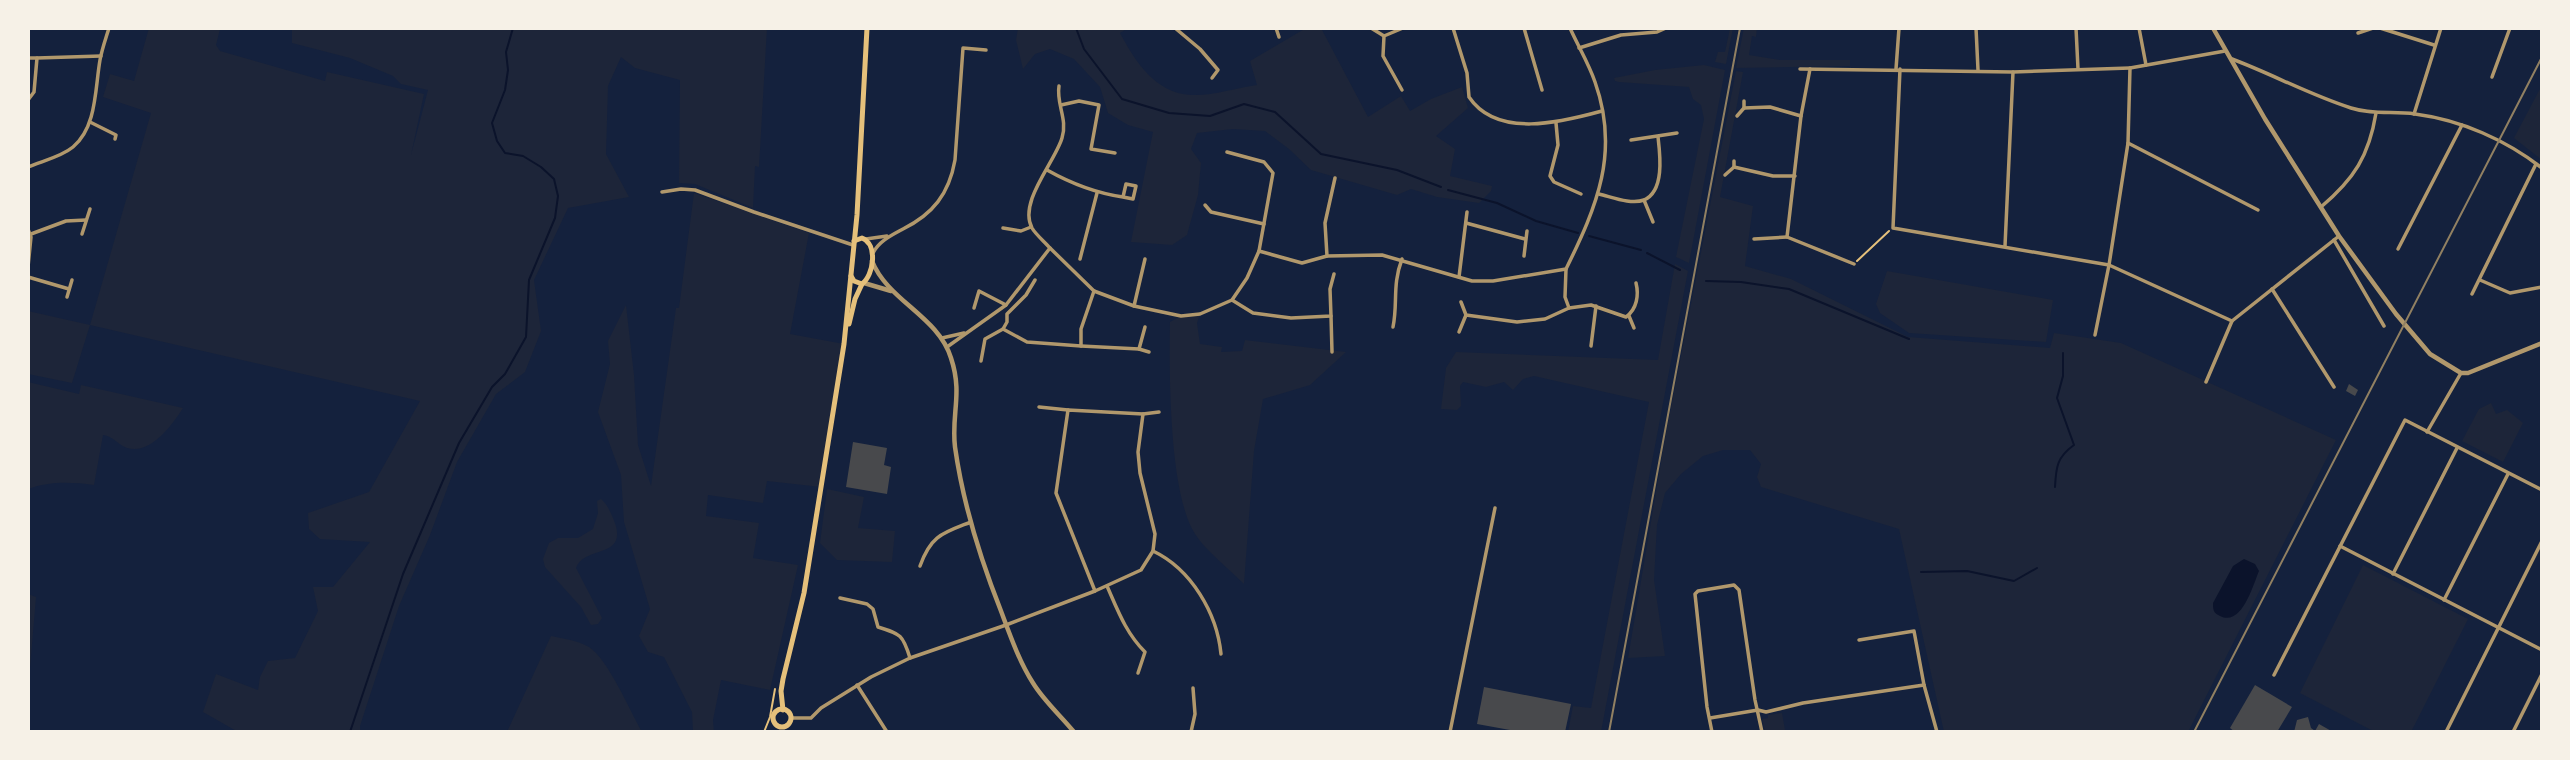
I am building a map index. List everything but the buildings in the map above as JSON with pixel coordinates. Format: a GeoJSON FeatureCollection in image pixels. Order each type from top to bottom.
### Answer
{"type":"FeatureCollection","features":[{"type":"Feature","properties":{"kind":"main road"},"geometry":{"type":"LineString","coordinates":[[844,350],[857,215],[867,28]]}},
{"type":"Feature","properties":{"kind":"main road"},"geometry":{"type":"LineString","coordinates":[[783,709],[783,679],[804,593],[844,350],[855,299],[871,273],[872,249],[857,215]]}},
{"type":"Feature","properties":{"kind":"main road"},"geometry":{"type":"LineString","coordinates":[[854,243],[865,238]]}},
{"type":"Feature","properties":{"kind":"main road"},"geometry":{"type":"LineString","coordinates":[[851,276],[854,281],[863,284]]}},
{"type":"Feature","properties":{"kind":"main road"},"geometry":{"type":"LineString","coordinates":[[777,725],[787,726],[791,719],[790,713],[783,709]]}},
{"type":"Feature","properties":{"kind":"main road"},"geometry":{"type":"LineString","coordinates":[[773,732],[777,725],[774,715],[783,709]]}},
{"type":"Feature","properties":{"kind":"street"},"geometry":{"type":"LineString","coordinates":[[28,167],[73,146],[90,122],[101,56],[109,28]]}},
{"type":"Feature","properties":{"kind":"street"},"geometry":{"type":"LineString","coordinates":[[1175,28],[1200,49],[1218,70],[1212,78]]}},
{"type":"Feature","properties":{"kind":"street"},"geometry":{"type":"LineString","coordinates":[[1276,28],[1279,37]]}},
{"type":"Feature","properties":{"kind":"street"},"geometry":{"type":"LineString","coordinates":[[1371,28],[1384,36]]}},
{"type":"Feature","properties":{"kind":"street"},"geometry":{"type":"LineString","coordinates":[[1384,36],[1403,28]]}},
{"type":"Feature","properties":{"kind":"street"},"geometry":{"type":"LineString","coordinates":[[1453,28],[1466,73],[1469,97],[1473,104],[1486,114],[1499,119],[1540,125],[1602,111]]}},
{"type":"Feature","properties":{"kind":"street"},"geometry":{"type":"LineString","coordinates":[[1524,28],[1542,90]]}},
{"type":"Feature","properties":{"kind":"street"},"geometry":{"type":"LineString","coordinates":[[1569,308],[1565,297],[1566,269],[1586,229],[1599,194],[1605,166],[1606,140],[1595,83],[1570,28]]}},
{"type":"Feature","properties":{"kind":"street"},"geometry":{"type":"LineString","coordinates":[[1579,48],[1621,35],[1657,32],[1666,28]]}},
{"type":"Feature","properties":{"kind":"street"},"geometry":{"type":"LineString","coordinates":[[1899,28],[1893,228],[2109,265],[2232,321]]}},
{"type":"Feature","properties":{"kind":"street"},"geometry":{"type":"LineString","coordinates":[[1976,28],[1978,71]]}},
{"type":"Feature","properties":{"kind":"street"},"geometry":{"type":"LineString","coordinates":[[2076,28],[2078,69]]}},
{"type":"Feature","properties":{"kind":"street"},"geometry":{"type":"LineString","coordinates":[[2139,28],[2146,65]]}},
{"type":"Feature","properties":{"kind":"street"},"geometry":{"type":"LineString","coordinates":[[2213,28],[2265,119],[2321,207],[2384,326]]}},
{"type":"Feature","properties":{"kind":"street"},"geometry":{"type":"LineString","coordinates":[[2358,33],[2372,28]]}},
{"type":"Feature","properties":{"kind":"street"},"geometry":{"type":"LineString","coordinates":[[2380,28],[2434,45]]}},
{"type":"Feature","properties":{"kind":"street"},"geometry":{"type":"LineString","coordinates":[[2414,114],[2441,28]]}},
{"type":"Feature","properties":{"kind":"street"},"geometry":{"type":"LineString","coordinates":[[2492,77],[2510,28]]}},
{"type":"Feature","properties":{"kind":"street"},"geometry":{"type":"LineString","coordinates":[[1384,36],[1382,56],[1402,90]]}},
{"type":"Feature","properties":{"kind":"street"},"geometry":{"type":"LineString","coordinates":[[986,50],[963,48],[956,160],[946,192],[930,213],[889,236],[875,248],[872,258],[877,273],[891,291],[921,317],[942,338],[947,347],[958,385],[954,442],[982,564],[1025,670],[1035,687],[1074,732]]}},
{"type":"Feature","properties":{"kind":"street"},"geometry":{"type":"LineString","coordinates":[[1800,69],[2013,72],[2130,68],[2225,51]]}},
{"type":"Feature","properties":{"kind":"street"},"geometry":{"type":"LineString","coordinates":[[28,58],[101,56]]}},
{"type":"Feature","properties":{"kind":"street"},"geometry":{"type":"LineString","coordinates":[[28,100],[34,92],[37,58]]}},
{"type":"Feature","properties":{"kind":"street"},"geometry":{"type":"LineString","coordinates":[[2232,59],[2352,108],[2376,113],[2414,114],[2462,125],[2499,140],[2542,168]]}},
{"type":"Feature","properties":{"kind":"street"},"geometry":{"type":"LineString","coordinates":[[2095,335],[2128,143],[2130,68]]}},
{"type":"Feature","properties":{"kind":"street"},"geometry":{"type":"LineString","coordinates":[[1787,237],[1801,116],[1810,69]]}},
{"type":"Feature","properties":{"kind":"street"},"geometry":{"type":"LineString","coordinates":[[2005,246],[2013,72]]}},
{"type":"Feature","properties":{"kind":"street"},"geometry":{"type":"LineString","coordinates":[[1059,86],[1057,97],[1065,124],[1062,139],[1033,192],[1031,226],[1094,291],[1134,306],[1181,316],[1200,314],[1232,300],[1247,278],[1259,251],[1273,173],[1264,162],[1227,152]]}},
{"type":"Feature","properties":{"kind":"street"},"geometry":{"type":"LineString","coordinates":[[1737,116],[1744,107],[1744,100]]}},
{"type":"Feature","properties":{"kind":"street"},"geometry":{"type":"LineString","coordinates":[[1061,105],[1079,102],[1100,105],[1091,149],[1115,153]]}},
{"type":"Feature","properties":{"kind":"street"},"geometry":{"type":"LineString","coordinates":[[1744,107],[1770,107],[1801,116]]}},
{"type":"Feature","properties":{"kind":"street"},"geometry":{"type":"LineString","coordinates":[[2321,207],[2355,174],[2372,135],[2376,113]]}},
{"type":"Feature","properties":{"kind":"street"},"geometry":{"type":"LineString","coordinates":[[90,122],[116,135],[115,139]]}},
{"type":"Feature","properties":{"kind":"street"},"geometry":{"type":"LineString","coordinates":[[1556,123],[1558,145],[1550,176],[1553,182],[1581,194]]}},
{"type":"Feature","properties":{"kind":"street"},"geometry":{"type":"LineString","coordinates":[[2398,249],[2462,125]]}},
{"type":"Feature","properties":{"kind":"street"},"geometry":{"type":"LineString","coordinates":[[1631,140],[1677,133]]}},
{"type":"Feature","properties":{"kind":"street"},"geometry":{"type":"LineString","coordinates":[[1599,194],[1629,201],[1644,200],[1653,192],[1660,169],[1658,137]]}},
{"type":"Feature","properties":{"kind":"street"},"geometry":{"type":"LineString","coordinates":[[2128,143],[2258,210]]}},
{"type":"Feature","properties":{"kind":"street"},"geometry":{"type":"LineString","coordinates":[[1725,175],[1734,167],[1734,161]]}},
{"type":"Feature","properties":{"kind":"street"},"geometry":{"type":"LineString","coordinates":[[2472,294],[2536,164]]}},
{"type":"Feature","properties":{"kind":"street"},"geometry":{"type":"LineString","coordinates":[[1734,167],[1773,176],[1795,176]]}},
{"type":"Feature","properties":{"kind":"street"},"geometry":{"type":"LineString","coordinates":[[1047,170],[1097,193],[1133,199],[1136,186],[1126,184],[1124,197]]}},
{"type":"Feature","properties":{"kind":"street"},"geometry":{"type":"LineString","coordinates":[[1327,256],[1325,223],[1335,178]]}},
{"type":"Feature","properties":{"kind":"street"},"geometry":{"type":"LineString","coordinates":[[662,192],[695,190],[754,212],[854,243]]}},
{"type":"Feature","properties":{"kind":"street"},"geometry":{"type":"LineString","coordinates":[[1080,259],[1097,193]]}},
{"type":"Feature","properties":{"kind":"street"},"geometry":{"type":"LineString","coordinates":[[1644,200],[1653,222]]}},
{"type":"Feature","properties":{"kind":"street"},"geometry":{"type":"LineString","coordinates":[[1205,205],[1211,212],[1264,224]]}},
{"type":"Feature","properties":{"kind":"street"},"geometry":{"type":"LineString","coordinates":[[82,234],[90,209]]}},
{"type":"Feature","properties":{"kind":"street"},"geometry":{"type":"LineString","coordinates":[[1459,277],[1467,212]]}},
{"type":"Feature","properties":{"kind":"street"},"geometry":{"type":"LineString","coordinates":[[31,234],[66,221],[86,220]]}},
{"type":"Feature","properties":{"kind":"street"},"geometry":{"type":"LineString","coordinates":[[1466,223],[1525,239]]}},
{"type":"Feature","properties":{"kind":"street"},"geometry":{"type":"LineString","coordinates":[[1003,228],[1021,231],[1031,226]]}},
{"type":"Feature","properties":{"kind":"street"},"geometry":{"type":"LineString","coordinates":[[28,229],[31,234],[28,267]]}},
{"type":"Feature","properties":{"kind":"street"},"geometry":{"type":"LineString","coordinates":[[1524,256],[1527,231]]}},
{"type":"Feature","properties":{"kind":"street"},"geometry":{"type":"LineString","coordinates":[[865,238],[889,236]]}},
{"type":"Feature","properties":{"kind":"street"},"geometry":{"type":"LineString","coordinates":[[1754,239],[1787,237],[1854,264]]}},
{"type":"Feature","properties":{"kind":"street"},"geometry":{"type":"LineString","coordinates":[[2206,382],[2232,321],[2337,238]]}},
{"type":"Feature","properties":{"kind":"street"},"geometry":{"type":"LineString","coordinates":[[2337,238],[2418,342],[2430,354],[2461,373],[2468,373],[2542,343]]}},
{"type":"Feature","properties":{"kind":"street"},"geometry":{"type":"LineString","coordinates":[[947,347],[1006,305],[1050,248]]}},
{"type":"Feature","properties":{"kind":"street"},"geometry":{"type":"LineString","coordinates":[[1259,251],[1302,263],[1327,256],[1382,255],[1472,281],[1493,281],[1566,269]]}},
{"type":"Feature","properties":{"kind":"street"},"geometry":{"type":"LineString","coordinates":[[1134,306],[1145,259]]}},
{"type":"Feature","properties":{"kind":"street"},"geometry":{"type":"LineString","coordinates":[[1392,327],[1396,314],[1394,291],[1402,259]]}},
{"type":"Feature","properties":{"kind":"street"},"geometry":{"type":"LineString","coordinates":[[1332,352],[1330,289],[1334,274]]}},
{"type":"Feature","properties":{"kind":"street"},"geometry":{"type":"LineString","coordinates":[[28,276],[69,289]]}},
{"type":"Feature","properties":{"kind":"street"},"geometry":{"type":"LineString","coordinates":[[67,297],[72,280]]}},
{"type":"Feature","properties":{"kind":"street"},"geometry":{"type":"LineString","coordinates":[[981,361],[985,339],[1003,329],[1007,314],[1026,295],[1035,280]]}},
{"type":"Feature","properties":{"kind":"street"},"geometry":{"type":"LineString","coordinates":[[2480,280],[2510,293],[2542,287]]}},
{"type":"Feature","properties":{"kind":"street"},"geometry":{"type":"LineString","coordinates":[[1634,328],[1629,316],[1638,296],[1636,282]]}},
{"type":"Feature","properties":{"kind":"street"},"geometry":{"type":"LineString","coordinates":[[863,284],[891,291]]}},
{"type":"Feature","properties":{"kind":"street"},"geometry":{"type":"LineString","coordinates":[[2272,289],[2334,387]]}},
{"type":"Feature","properties":{"kind":"street"},"geometry":{"type":"LineString","coordinates":[[974,307],[979,291],[1006,305]]}},
{"type":"Feature","properties":{"kind":"street"},"geometry":{"type":"LineString","coordinates":[[1081,346],[1084,314],[1094,291]]}},
{"type":"Feature","properties":{"kind":"street"},"geometry":{"type":"LineString","coordinates":[[1232,300],[1253,313],[1291,318],[1331,316]]}},
{"type":"Feature","properties":{"kind":"street"},"geometry":{"type":"LineString","coordinates":[[1459,332],[1466,315],[1461,302]]}},
{"type":"Feature","properties":{"kind":"street"},"geometry":{"type":"LineString","coordinates":[[1591,346],[1596,306]]}},
{"type":"Feature","properties":{"kind":"street"},"geometry":{"type":"LineString","coordinates":[[1466,315],[1517,322],[1545,319],[1569,308],[1596,306],[1622,317],[1629,316]]}},
{"type":"Feature","properties":{"kind":"street"},"geometry":{"type":"LineString","coordinates":[[1139,349],[1144,327]]}},
{"type":"Feature","properties":{"kind":"street"},"geometry":{"type":"LineString","coordinates":[[1003,329],[1027,342],[1139,349],[1149,352]]}},
{"type":"Feature","properties":{"kind":"street"},"geometry":{"type":"LineString","coordinates":[[942,338],[966,332]]}},
{"type":"Feature","properties":{"kind":"street"},"geometry":{"type":"LineString","coordinates":[[2427,432],[2461,373]]}},
{"type":"Feature","properties":{"kind":"street"},"geometry":{"type":"LineString","coordinates":[[1039,407],[1143,414],[1159,412]]}},
{"type":"Feature","properties":{"kind":"street"},"geometry":{"type":"LineString","coordinates":[[1068,410],[1056,493],[1095,591]]}},
{"type":"Feature","properties":{"kind":"street"},"geometry":{"type":"LineString","coordinates":[[791,719],[811,718],[821,708],[857,685],[910,658],[1006,625],[1141,570],[1153,551],[1155,534],[1138,452],[1143,414]]}},
{"type":"Feature","properties":{"kind":"street"},"geometry":{"type":"LineString","coordinates":[[2274,675],[2404,420],[2542,490]]}},
{"type":"Feature","properties":{"kind":"street"},"geometry":{"type":"LineString","coordinates":[[2393,574],[2457,448]]}},
{"type":"Feature","properties":{"kind":"street"},"geometry":{"type":"LineString","coordinates":[[2444,600],[2508,474]]}},
{"type":"Feature","properties":{"kind":"street"},"geometry":{"type":"LineString","coordinates":[[1450,732],[1495,508]]}},
{"type":"Feature","properties":{"kind":"street"},"geometry":{"type":"LineString","coordinates":[[920,566],[941,533],[971,522]]}},
{"type":"Feature","properties":{"kind":"street"},"geometry":{"type":"LineString","coordinates":[[2446,732],[2542,541]]}},
{"type":"Feature","properties":{"kind":"street"},"geometry":{"type":"LineString","coordinates":[[2340,546],[2542,650]]}},
{"type":"Feature","properties":{"kind":"street"},"geometry":{"type":"LineString","coordinates":[[1153,551],[1171,559],[1199,593],[1219,636],[1221,654]]}},
{"type":"Feature","properties":{"kind":"street"},"geometry":{"type":"LineString","coordinates":[[1712,732],[1695,594],[1698,590],[1731,585],[1738,587],[1762,732]]}},
{"type":"Feature","properties":{"kind":"street"},"geometry":{"type":"LineString","coordinates":[[1107,586],[1125,628],[1145,652],[1138,673]]}},
{"type":"Feature","properties":{"kind":"street"},"geometry":{"type":"LineString","coordinates":[[839,598],[867,604],[873,609],[878,627],[900,634],[910,658]]}},
{"type":"Feature","properties":{"kind":"street"},"geometry":{"type":"LineString","coordinates":[[1859,640],[1914,631],[1924,685],[1937,732]]}},
{"type":"Feature","properties":{"kind":"street"},"geometry":{"type":"LineString","coordinates":[[2513,732],[2542,674]]}},
{"type":"Feature","properties":{"kind":"street"},"geometry":{"type":"LineString","coordinates":[[857,685],[887,732]]}},
{"type":"Feature","properties":{"kind":"street"},"geometry":{"type":"LineString","coordinates":[[1710,718],[1758,710],[1766,712],[1858,694],[1924,685]]}},
{"type":"Feature","properties":{"kind":"street"},"geometry":{"type":"LineString","coordinates":[[1191,732],[1195,714],[1193,688]]}},
{"type":"Feature","properties":{"kind":"path"},"geometry":{"type":"LineString","coordinates":[[1854,264],[1893,228]]}},
{"type":"Feature","properties":{"kind":"path"},"geometry":{"type":"LineString","coordinates":[[764,732],[770,717],[772,700]]}},
{"type":"Feature","properties":{"kind":"shaded area"},"geometry":{"type":"Polygon","coordinates":[[[149,28],[216,28],[220,29],[216,45],[220,51],[325,81],[327,72],[424,94],[411,155],[428,90],[401,84],[393,76],[350,58],[292,43],[292,28],[767,28],[759,167],[755,166],[753,208],[695,184],[679,183],[680,80],[635,68],[621,57],[608,86],[606,154],[629,197],[568,208],[534,280],[541,331],[525,372],[496,394],[457,462],[430,535],[399,606],[360,732],[238,732],[203,712],[216,674],[258,690],[260,677],[268,661],[295,658],[318,611],[313,587],[333,587],[370,542],[320,539],[309,529],[308,513],[369,492],[420,401],[90,325],[151,113],[103,97],[110,74],[134,81],[149,28]]]}},
{"type":"Feature","properties":{"kind":"shaded area"},"geometry":{"type":"Polygon","coordinates":[[[1018,28],[1128,28],[1120,33],[1148,74],[1178,93],[1199,95],[1257,85],[1250,61],[1306,28],[1321,28],[1368,117],[1401,96],[1410,111],[1462,87],[1468,108],[1436,136],[1455,149],[1450,176],[1492,186],[1491,191],[1479,203],[1437,197],[1411,189],[1397,195],[1311,170],[1265,131],[1233,129],[1197,133],[1191,149],[1201,163],[1198,195],[1187,235],[1172,245],[1131,242],[1153,132],[1128,125],[1108,113],[1100,87],[1074,59],[1050,49],[1035,54],[1023,69],[1016,40],[1018,28]]]}},
{"type":"Feature","properties":{"kind":"shaded area"},"geometry":{"type":"Polygon","coordinates":[[[1730,28],[1733,28],[1726,64],[1715,62],[1718,52],[1725,52],[1730,28]]]}},
{"type":"Feature","properties":{"kind":"shaded area"},"geometry":{"type":"Polygon","coordinates":[[[1744,28],[1757,28],[1756,37],[1752,36],[1749,55],[1780,60],[1850,60],[1850,66],[1736,68],[1744,28]]]}},
{"type":"Feature","properties":{"kind":"shaded area"},"geometry":{"type":"Polygon","coordinates":[[[1704,65],[1725,70],[1689,263],[1676,257],[1704,119],[1701,105],[1693,99],[1689,87],[1619,82],[1614,78],[1704,65]]]}},
{"type":"Feature","properties":{"kind":"shaded area"},"geometry":{"type":"Polygon","coordinates":[[[1736,71],[1743,72],[1720,197],[1753,206],[1745,266],[1791,279],[1908,337],[2050,348],[2054,333],[2121,343],[2336,440],[2188,732],[1944,732],[1899,529],[1761,487],[1757,477],[1761,464],[1750,450],[1723,450],[1703,456],[1681,474],[1665,493],[1657,525],[1654,580],[1665,656],[1628,658],[1665,439],[1736,71]]]}},
{"type":"Feature","properties":{"kind":"shaded area"},"geometry":{"type":"Polygon","coordinates":[[[2542,85],[2542,160],[2514,138],[2542,85]]]}},
{"type":"Feature","properties":{"kind":"shaded area"},"geometry":{"type":"Polygon","coordinates":[[[694,193],[809,233],[790,334],[844,344],[821,487],[767,481],[763,503],[708,495],[706,516],[759,523],[753,558],[798,565],[770,690],[721,680],[713,720],[714,732],[693,732],[692,712],[664,657],[648,652],[639,636],[650,609],[624,522],[621,475],[598,412],[610,364],[608,341],[626,305],[638,445],[651,486],[694,193]]]}},
{"type":"Feature","properties":{"kind":"shaded area"},"geometry":{"type":"Polygon","coordinates":[[[1675,264],[1688,271],[1601,732],[1568,732],[1573,706],[1591,708],[1649,402],[1534,376],[1523,379],[1513,390],[1504,382],[1486,387],[1463,382],[1460,386],[1461,406],[1457,410],[1441,409],[1446,368],[1456,352],[1658,360],[1675,264]]]}},
{"type":"Feature","properties":{"kind":"shaded area"},"geometry":{"type":"Polygon","coordinates":[[[1887,271],[2053,300],[2046,342],[1909,333],[1880,313],[1876,304],[1887,271]]]}},
{"type":"Feature","properties":{"kind":"shaded area"},"geometry":{"type":"Polygon","coordinates":[[[28,311],[90,325],[72,383],[28,374],[28,311]]]}},
{"type":"Feature","properties":{"kind":"shaded area"},"geometry":{"type":"Polygon","coordinates":[[[1200,314],[1197,323],[1200,344],[1222,347],[1221,352],[1242,351],[1245,340],[1346,352],[1310,385],[1263,399],[1254,451],[1244,584],[1195,534],[1186,515],[1175,463],[1170,322],[1181,316],[1200,314]]]}},
{"type":"Feature","properties":{"kind":"shaded area"},"geometry":{"type":"Polygon","coordinates":[[[28,382],[79,394],[81,385],[183,408],[160,437],[144,447],[127,448],[103,435],[94,485],[61,483],[28,489],[28,382]]]}},
{"type":"Feature","properties":{"kind":"shaded area"},"geometry":{"type":"Polygon","coordinates":[[[2491,403],[2496,414],[2507,410],[2523,423],[2503,462],[2462,441],[2479,409],[2491,403]]]}},
{"type":"Feature","properties":{"kind":"shaded area"},"geometry":{"type":"Polygon","coordinates":[[[827,489],[864,497],[858,528],[895,531],[892,562],[837,560],[820,543],[827,489]]]}},
{"type":"Feature","properties":{"kind":"shaded area"},"geometry":{"type":"Polygon","coordinates":[[[601,499],[613,518],[617,531],[616,540],[605,550],[588,556],[576,568],[602,618],[598,624],[591,625],[581,607],[545,567],[543,559],[549,543],[558,538],[578,538],[593,529],[598,513],[597,501],[601,499]]]}},
{"type":"Feature","properties":{"kind":"shaded area"},"geometry":{"type":"Polygon","coordinates":[[[2244,559],[2255,564],[2259,571],[2250,594],[2235,616],[2220,616],[2214,611],[2213,603],[2233,566],[2244,559]]]}},
{"type":"Feature","properties":{"kind":"shaded area"},"geometry":{"type":"Polygon","coordinates":[[[2363,565],[2468,619],[2411,732],[2375,732],[2300,693],[2363,565]]]}},
{"type":"Feature","properties":{"kind":"shaded area"},"geometry":{"type":"Polygon","coordinates":[[[28,594],[36,597],[30,668],[28,668],[28,594]]]}},
{"type":"Feature","properties":{"kind":"shaded area"},"geometry":{"type":"Polygon","coordinates":[[[551,636],[580,643],[596,653],[611,674],[642,732],[507,732],[551,636]]]}},
{"type":"Feature","properties":{"kind":"shaded area"},"geometry":{"type":"Polygon","coordinates":[[[1782,713],[1785,730],[1765,732],[1762,719],[1768,718],[1768,715],[1782,713]]]}},
{"type":"Feature","properties":{"kind":"waterway"},"geometry":{"type":"LineString","coordinates":[[350,732],[403,574],[459,443],[526,337],[529,280],[555,218],[558,196],[554,179],[523,156],[505,153],[497,141],[492,123],[505,90],[508,70],[506,52],[513,28]]}},
{"type":"Feature","properties":{"kind":"waterway"},"geometry":{"type":"LineString","coordinates":[[1076,28],[1084,49],[1122,99],[1169,113],[1210,116],[1244,104],[1275,112],[1321,154],[1397,170],[1441,187]]}},
{"type":"Feature","properties":{"kind":"waterway"},"geometry":{"type":"LineString","coordinates":[[1448,190],[1497,203],[1536,221],[1578,233]]}},
{"type":"Feature","properties":{"kind":"waterway"},"geometry":{"type":"LineString","coordinates":[[1589,236],[1641,250]]}},
{"type":"Feature","properties":{"kind":"waterway"},"geometry":{"type":"LineString","coordinates":[[1647,253],[1680,270]]}},
{"type":"Feature","properties":{"kind":"waterway"},"geometry":{"type":"LineString","coordinates":[[1706,281],[1741,282],[1789,289],[1909,339]]}},
{"type":"Feature","properties":{"kind":"waterway"},"geometry":{"type":"LineString","coordinates":[[2055,487],[2058,463],[2074,445],[2057,398],[2063,376],[2063,353]]}},
{"type":"Feature","properties":{"kind":"waterway"},"geometry":{"type":"LineString","coordinates":[[1921,572],[1967,571],[2014,581],[2037,568]]}},
{"type":"Feature","properties":{"kind":"railway"},"geometry":{"type":"LineString","coordinates":[[1609,732],[1740,28]]}},
{"type":"Feature","properties":{"kind":"railway"},"geometry":{"type":"LineString","coordinates":[[2194,732],[2542,57]]}}]}
